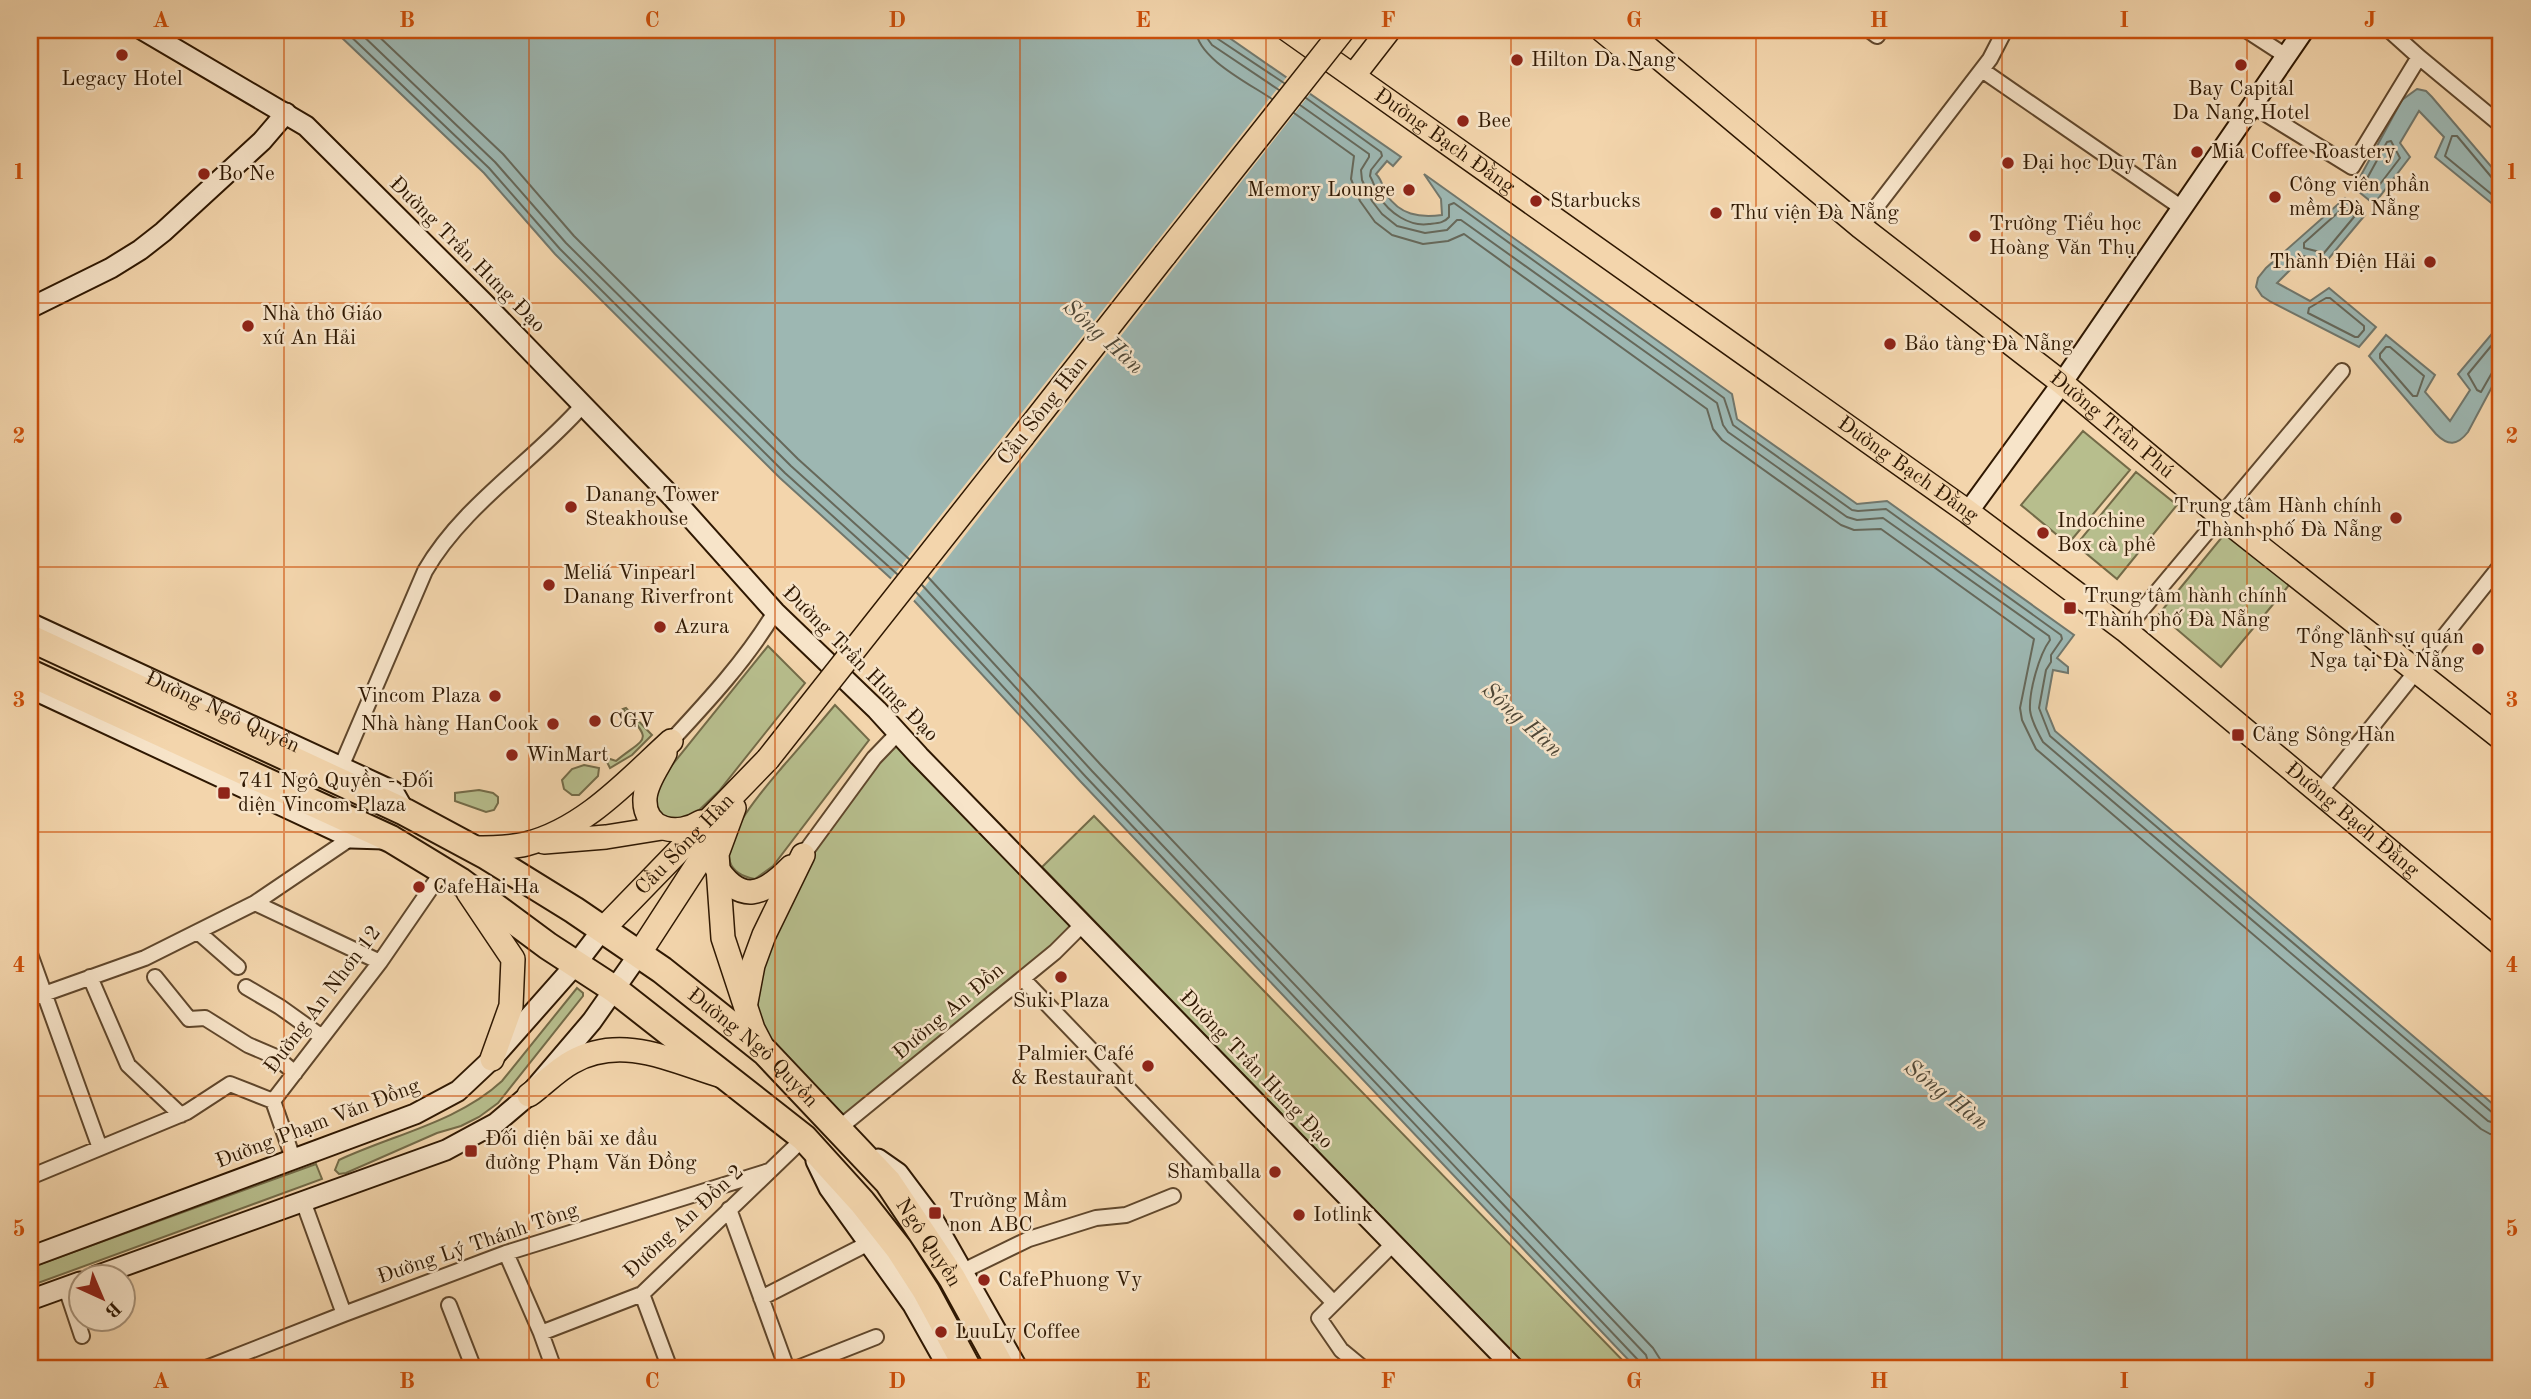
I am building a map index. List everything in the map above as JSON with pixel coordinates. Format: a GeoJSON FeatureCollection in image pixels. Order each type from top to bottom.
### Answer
{"type":"FeatureCollection","features":[{"type":"Feature","properties":{"kind":"highway","name":"Đường Ngô Quyền"},"geometry":{"type":"LineString","coordinates":[[30,638],[405,811],[472,848],[662,970],[765,1052],[838,1129]]}},
{"type":"Feature","properties":{"kind":"highway","name":"Đường Ngô Quyền"},"geometry":{"type":"LineString","coordinates":[[30,673],[390,839],[451,876],[614,989],[804,1138]]}},
{"type":"Feature","properties":{"kind":"highway","name":"Ngô Quyền"},"geometry":{"type":"LineString","coordinates":[[838,1129],[888,1182],[952,1278],[1002,1369]]}},
{"type":"Feature","properties":{"kind":"highway","name":"Ngô Quyền"},"geometry":{"type":"LineString","coordinates":[[804,1138],[862,1202],[899,1249],[926,1291],[968,1369]]}},
{"type":"Feature","properties":{"kind":"main road","name":"Đường Trần Hưng Đạo"},"geometry":{"type":"LineString","coordinates":[[143,30],[306,126],[484,303],[673,498],[775,612],[800,633],[898,733],[1515,1369]]}},
{"type":"Feature","properties":{"kind":"main road","name":"Cầu Sông Hàn"},"geometry":{"type":"LineString","coordinates":[[602,930],[726,809],[768,759],[1343,30]]}},
{"type":"Feature","properties":{"kind":"main road"},"geometry":{"type":"LineString","coordinates":[[1354,75],[1389,30]]}},
{"type":"Feature","properties":{"kind":"main road"},"geometry":{"type":"LineString","coordinates":[[1602,30],[1641,62],[1717,106]]}},
{"type":"Feature","properties":{"kind":"main road","name":"Đường Trần Phú"},"geometry":{"type":"LineString","coordinates":[[1626,30],[1861,227],[2062,383],[2222,517],[2501,738]]}},
{"type":"Feature","properties":{"kind":"main road"},"geometry":{"type":"LineString","coordinates":[[1649,30],[1717,106]]}},
{"type":"Feature","properties":{"kind":"main road"},"geometry":{"type":"LineString","coordinates":[[1968,512],[2062,383],[2304,30]]}},
{"type":"Feature","properties":{"kind":"main road","name":"Đường Bạch Đằng"},"geometry":{"type":"LineString","coordinates":[[1294,31],[1968,512],[2125,630],[2501,944]]}},
{"type":"Feature","properties":{"kind":"main road"},"geometry":{"type":"LineString","coordinates":[[30,308],[111,268],[140,250],[262,141],[286,113]]}},
{"type":"Feature","properties":{"kind":"main road","name":"Đường Ngô Quyền"},"geometry":{"type":"LineString","coordinates":[[30,623],[393,791],[405,811]]}},
{"type":"Feature","properties":{"kind":"main road"},"geometry":{"type":"LineString","coordinates":[[30,688],[351,838],[390,839]]}},
{"type":"Feature","properties":{"kind":"main road"},"geometry":{"type":"LineString","coordinates":[[662,828],[649,814],[645,796],[671,741]]}},
{"type":"Feature","properties":{"kind":"main road"},"geometry":{"type":"LineString","coordinates":[[527,844],[557,832],[599,807],[671,741]]}},
{"type":"Feature","properties":{"kind":"main road"},"geometry":{"type":"LineString","coordinates":[[472,848],[606,837],[662,828],[682,831],[726,809]]}},
{"type":"Feature","properties":{"kind":"main road"},"geometry":{"type":"LineString","coordinates":[[726,809],[716,867],[723,938],[753,1029],[765,1052]]}},
{"type":"Feature","properties":{"kind":"main road","name":"Cầu Sông Hàn"},"geometry":{"type":"LineString","coordinates":[[639,954],[726,809]]}},
{"type":"Feature","properties":{"kind":"main road"},"geometry":{"type":"LineString","coordinates":[[716,867],[730,884],[739,890],[761,891],[771,886],[803,855]]}},
{"type":"Feature","properties":{"kind":"main road"},"geometry":{"type":"LineString","coordinates":[[746,1006],[753,965],[764,935],[803,855]]}},
{"type":"Feature","properties":{"kind":"main road"},"geometry":{"type":"LineString","coordinates":[[451,876],[493,926],[513,960],[511,1006],[492,1059]]}},
{"type":"Feature","properties":{"kind":"main road","name":"Đường Phạm Văn Đồng"},"geometry":{"type":"LineString","coordinates":[[30,1257],[294,1161],[415,1114],[458,1091],[492,1059],[576,964],[602,930]]}},
{"type":"Feature","properties":{"kind":"main road"},"geometry":{"type":"LineString","coordinates":[[529,1095],[592,1021],[639,954]]}},
{"type":"Feature","properties":{"kind":"main road"},"geometry":{"type":"LineString","coordinates":[[135,1262],[446,1150],[496,1124],[572,1062],[612,1048],[652,1054],[732,1080]]}},
{"type":"Feature","properties":{"kind":"main road","name":"Đường Ngô Quyền"},"geometry":{"type":"LineString","coordinates":[[838,1129],[898,1173],[918,1196],[1018,1369]]}},
{"type":"Feature","properties":{"kind":"main road","name":"Đường Ngô Quyền"},"geometry":{"type":"LineString","coordinates":[[804,1138],[829,1188],[913,1305],[949,1369]]}},
{"type":"Feature","properties":{"kind":"main road"},"geometry":{"type":"LineString","coordinates":[[30,1300],[66,1287]]}},
{"type":"Feature","properties":{"kind":"street"},"geometry":{"type":"LineString","coordinates":[[1869,30],[1877,36],[1881,30]]}},
{"type":"Feature","properties":{"kind":"street"},"geometry":{"type":"LineString","coordinates":[[1861,227],[1982,70],[2005,30]]}},
{"type":"Feature","properties":{"kind":"street"},"geometry":{"type":"LineString","coordinates":[[2246,30],[2286,57]]}},
{"type":"Feature","properties":{"kind":"street"},"geometry":{"type":"LineString","coordinates":[[2389,30],[2501,125]]}},
{"type":"Feature","properties":{"kind":"street"},"geometry":{"type":"LineString","coordinates":[[2253,106],[2352,167],[2419,57]]}},
{"type":"Feature","properties":{"kind":"street"},"geometry":{"type":"LineString","coordinates":[[1982,70],[2182,208]]}},
{"type":"Feature","properties":{"kind":"street"},"geometry":{"type":"LineString","coordinates":[[2125,630],[2342,372]]}},
{"type":"Feature","properties":{"kind":"street"},"geometry":{"type":"LineString","coordinates":[[341,767],[425,571],[434,556],[457,526],[583,405]]}},
{"type":"Feature","properties":{"kind":"street"},"geometry":{"type":"LineString","coordinates":[[2319,793],[2501,565]]}},
{"type":"Feature","properties":{"kind":"street"},"geometry":{"type":"LineString","coordinates":[[671,741],[720,688],[775,612]]}},
{"type":"Feature","properties":{"kind":"street"},"geometry":{"type":"LineString","coordinates":[[803,855],[874,758],[898,733]]}},
{"type":"Feature","properties":{"kind":"street"},"geometry":{"type":"LineString","coordinates":[[30,999],[145,958],[198,932],[255,903],[351,838]]}},
{"type":"Feature","properties":{"kind":"street","name":"Đường An Nhơn 12"},"geometry":{"type":"LineString","coordinates":[[294,1161],[273,1101],[380,962],[451,876]]}},
{"type":"Feature","properties":{"kind":"street"},"geometry":{"type":"LineString","coordinates":[[255,903],[380,962]]}},
{"type":"Feature","properties":{"kind":"street","name":"Đường An Đồn"},"geometry":{"type":"LineString","coordinates":[[838,1129],[1023,979],[1083,925]]}},
{"type":"Feature","properties":{"kind":"street"},"geometry":{"type":"LineString","coordinates":[[198,932],[238,967]]}},
{"type":"Feature","properties":{"kind":"street"},"geometry":{"type":"LineString","coordinates":[[30,954],[100,1148]]}},
{"type":"Feature","properties":{"kind":"street"},"geometry":{"type":"LineString","coordinates":[[90,977],[128,1065],[181,1115]]}},
{"type":"Feature","properties":{"kind":"street"},"geometry":{"type":"LineString","coordinates":[[155,977],[189,1019],[205,1018],[248,1045],[276,1058],[295,1073]]}},
{"type":"Feature","properties":{"kind":"street"},"geometry":{"type":"LineString","coordinates":[[1023,979],[1333,1302]]}},
{"type":"Feature","properties":{"kind":"street"},"geometry":{"type":"LineString","coordinates":[[246,988],[323,1037]]}},
{"type":"Feature","properties":{"kind":"street"},"geometry":{"type":"LineString","coordinates":[[30,1177],[181,1115],[230,1084],[273,1101]]}},
{"type":"Feature","properties":{"kind":"street","name":"Đường An Đồn 2"},"geometry":{"type":"LineString","coordinates":[[541,1333],[642,1294],[804,1138]]}},
{"type":"Feature","properties":{"kind":"street","name":"Đường Lý Thánh Tông"},"geometry":{"type":"LineString","coordinates":[[204,1369],[506,1254],[769,1171]]}},
{"type":"Feature","properties":{"kind":"street"},"geometry":{"type":"LineString","coordinates":[[963,1271],[1029,1239],[1096,1218],[1126,1215],[1173,1196]]}},
{"type":"Feature","properties":{"kind":"street"},"geometry":{"type":"LineString","coordinates":[[303,1201],[344,1314]]}},
{"type":"Feature","properties":{"kind":"street"},"geometry":{"type":"LineString","coordinates":[[729,1209],[787,1369]]}},
{"type":"Feature","properties":{"kind":"street"},"geometry":{"type":"LineString","coordinates":[[761,1298],[869,1243]]}},
{"type":"Feature","properties":{"kind":"street"},"geometry":{"type":"LineString","coordinates":[[1364,1369],[1341,1350],[1319,1318],[1394,1243]]}},
{"type":"Feature","properties":{"kind":"street"},"geometry":{"type":"LineString","coordinates":[[506,1254],[554,1369]]}},
{"type":"Feature","properties":{"kind":"street"},"geometry":{"type":"LineString","coordinates":[[642,1294],[670,1369]]}},
{"type":"Feature","properties":{"kind":"street"},"geometry":{"type":"LineString","coordinates":[[449,1305],[474,1369]]}},
{"type":"Feature","properties":{"kind":"street"},"geometry":{"type":"LineString","coordinates":[[81,1332],[82,1336]]}},
{"type":"Feature","properties":{"kind":"street"},"geometry":{"type":"LineString","coordinates":[[795,1369],[876,1337]]}},
{"type":"Feature","properties":{"kind":"green space"},"geometry":{"type":"Polygon","coordinates":[[[2083,431],[2130,470],[2068,544],[2021,505],[2083,431]]]}},
{"type":"Feature","properties":{"kind":"green space"},"geometry":{"type":"Polygon","coordinates":[[[2136,472],[2177,505],[2117,579],[2076,545],[2136,472]]]}},
{"type":"Feature","properties":{"kind":"green space"},"geometry":{"type":"Polygon","coordinates":[[[2227,531],[2290,584],[2221,667],[2159,614],[2227,531]]]}},
{"type":"Feature","properties":{"kind":"green space"},"geometry":{"type":"Polygon","coordinates":[[[768,646],[805,683],[719,791],[692,817],[672,820],[662,817],[656,810],[654,801],[660,780],[768,646]]]}},
{"type":"Feature","properties":{"kind":"green space"},"geometry":{"type":"Polygon","coordinates":[[[835,705],[869,740],[773,866],[755,879],[737,872],[729,859],[731,843],[738,825],[763,790],[835,705]]]}},
{"type":"Feature","properties":{"kind":"green space"},"geometry":{"type":"Polygon","coordinates":[[[626,708],[652,735],[632,755],[610,768],[607,762],[610,759],[616,761],[642,739],[639,728],[623,709],[626,708]]]}},
{"type":"Feature","properties":{"kind":"green space"},"geometry":{"type":"Polygon","coordinates":[[[898,733],[1083,924],[838,1129],[767,1055],[746,1005],[803,855],[898,733]]]}},
{"type":"Feature","properties":{"kind":"green space"},"geometry":{"type":"Polygon","coordinates":[[[584,765],[599,768],[598,776],[579,795],[572,795],[564,789],[562,780],[572,769],[584,765]]]}},
{"type":"Feature","properties":{"kind":"green space"},"geometry":{"type":"Polygon","coordinates":[[[479,790],[498,797],[494,810],[486,812],[455,801],[455,793],[479,790]]]}},
{"type":"Feature","properties":{"kind":"green space"},"geometry":{"type":"Polygon","coordinates":[[[1094,816],[1631,1369],[1529,1369],[1042,867],[1094,816]]]}},
{"type":"Feature","properties":{"kind":"green space"},"geometry":{"type":"Polygon","coordinates":[[[577,988],[583,996],[498,1103],[461,1126],[437,1133],[346,1173],[339,1174],[335,1170],[339,1160],[445,1117],[485,1095],[502,1081],[577,988]]]}},
{"type":"Feature","properties":{"kind":"green space"},"geometry":{"type":"Polygon","coordinates":[[[316,1164],[322,1179],[95,1262],[66,1262],[66,1273],[38,1283],[32,1267],[316,1164]]]}},
{"type":"Feature","properties":{"kind":"water","name":"Sông Hàn"},"geometry":{"type":"Polygon","coordinates":[[[296,30],[1218,30],[1401,157],[1393,166],[1387,161],[1376,174],[1386,194],[1397,207],[1411,214],[1442,215],[1441,199],[1424,174],[1732,394],[1737,419],[1857,504],[1887,501],[2074,635],[2057,658],[2068,667],[2068,673],[2053,670],[2046,709],[2055,731],[2501,1111],[2501,1369],[1637,1369],[1081,782],[907,593],[780,478],[555,254],[484,173],[340,36],[296,30]]]}},
{"type":"Feature","properties":{"kind":"water"},"geometry":{"type":"Polygon","coordinates":[[[2417,89],[2426,91],[2432,97],[2501,178],[2501,211],[2435,157],[2444,137],[2419,111],[2400,143],[2410,157],[2374,204],[2354,188],[2402,100],[2417,89]]]}},
{"type":"Feature","properties":{"kind":"water"},"geometry":{"type":"Polygon","coordinates":[[[2345,198],[2365,215],[2325,263],[2304,256],[2277,283],[2310,301],[2329,288],[2376,327],[2359,347],[2271,302],[2262,296],[2256,287],[2258,278],[2266,268],[2345,198]]]}},
{"type":"Feature","properties":{"kind":"water"},"geometry":{"type":"Polygon","coordinates":[[[2501,323],[2501,370],[2468,432],[2452,443],[2436,434],[2369,356],[2386,335],[2435,375],[2425,392],[2450,421],[2470,390],[2458,374],[2501,323]]]}},
{"type":"Feature","properties":{"kind":"pier"},"geometry":{"type":"Polygon","coordinates":[[[1289,74],[1313,90],[912,603],[889,581],[1289,74]]]}},
{"type":"Feature","properties":{"kind":"place","name":"Legacy Hotel"},"geometry":{"type":"Point","coordinates":[122,55]}},
{"type":"Feature","properties":{"kind":"place","name":"Hilton Da Nang"},"geometry":{"type":"Point","coordinates":[1517,60]}},
{"type":"Feature","properties":{"kind":"place","name":"Bay Capital Da Nang Hotel"},"geometry":{"type":"Point","coordinates":[2241,65]}},
{"type":"Feature","properties":{"kind":"place","name":"Bee"},"geometry":{"type":"Point","coordinates":[1463,121]}},
{"type":"Feature","properties":{"kind":"place","name":"Mia Coffee Roastery"},"geometry":{"type":"Point","coordinates":[2197,152]}},
{"type":"Feature","properties":{"kind":"place","name":"Đại học Duy Tân"},"geometry":{"type":"Point","coordinates":[2008,163]}},
{"type":"Feature","properties":{"kind":"place","name":"Bo Ne"},"geometry":{"type":"Point","coordinates":[204,174]}},
{"type":"Feature","properties":{"kind":"place","name":"Memory Lounge"},"geometry":{"type":"Point","coordinates":[1409,190]}},
{"type":"Feature","properties":{"kind":"place","name":"Công viên phần mềm Đà Nẵng"},"geometry":{"type":"Point","coordinates":[2275,197]}},
{"type":"Feature","properties":{"kind":"place","name":"Starbucks"},"geometry":{"type":"Point","coordinates":[1536,201]}},
{"type":"Feature","properties":{"kind":"place","name":"Thư viện Đà Nẵng"},"geometry":{"type":"Point","coordinates":[1716,213]}},
{"type":"Feature","properties":{"kind":"place","name":"Trường Tiểu học Hoàng Văn Thụ"},"geometry":{"type":"Point","coordinates":[1975,236]}},
{"type":"Feature","properties":{"kind":"place","name":"Thành Điện Hải"},"geometry":{"type":"Point","coordinates":[2430,262]}},
{"type":"Feature","properties":{"kind":"place","name":"Nhà thờ Giáo xứ An Hải"},"geometry":{"type":"Point","coordinates":[248,326]}},
{"type":"Feature","properties":{"kind":"place","name":"Bảo tàng Đà Nẵng"},"geometry":{"type":"Point","coordinates":[1890,344]}},
{"type":"Feature","properties":{"kind":"place","name":"Danang Tower Steakhouse"},"geometry":{"type":"Point","coordinates":[571,507]}},
{"type":"Feature","properties":{"kind":"place","name":"Trung tâm Hành chính Thành phố Đà Nẵng"},"geometry":{"type":"Point","coordinates":[2396,518]}},
{"type":"Feature","properties":{"kind":"place","name":"Indochine Box cà phê"},"geometry":{"type":"Point","coordinates":[2043,533]}},
{"type":"Feature","properties":{"kind":"place","name":"Meliá Vinpearl Danang Riverfront"},"geometry":{"type":"Point","coordinates":[549,585]}},
{"type":"Feature","properties":{"kind":"place","name":"Trung tâm hành chính Thành phố Đà Nẵng"},"geometry":{"type":"Point","coordinates":[2070,608]}},
{"type":"Feature","properties":{"kind":"place","name":"Azura"},"geometry":{"type":"Point","coordinates":[660,627]}},
{"type":"Feature","properties":{"kind":"place","name":"Tổng lãnh sự quán Nga tại Đà Nẵng"},"geometry":{"type":"Point","coordinates":[2478,649]}},
{"type":"Feature","properties":{"kind":"place","name":"Vincom Plaza"},"geometry":{"type":"Point","coordinates":[495,696]}},
{"type":"Feature","properties":{"kind":"place","name":"CGV"},"geometry":{"type":"Point","coordinates":[595,721]}},
{"type":"Feature","properties":{"kind":"place","name":"Nhà hàng HanCook"},"geometry":{"type":"Point","coordinates":[553,724]}},
{"type":"Feature","properties":{"kind":"place","name":"Cảng Sông Hàn"},"geometry":{"type":"Point","coordinates":[2238,735]}},
{"type":"Feature","properties":{"kind":"place","name":"WinMart"},"geometry":{"type":"Point","coordinates":[512,755]}},
{"type":"Feature","properties":{"kind":"place","name":"741 Ngô Quyền - Đối diện Vincom Plaza"},"geometry":{"type":"Point","coordinates":[224,793]}},
{"type":"Feature","properties":{"kind":"place","name":"CafeHai Ha"},"geometry":{"type":"Point","coordinates":[419,887]}},
{"type":"Feature","properties":{"kind":"place","name":"Suki Plaza"},"geometry":{"type":"Point","coordinates":[1061,977]}},
{"type":"Feature","properties":{"kind":"place","name":"Palmier Café & Restaurant"},"geometry":{"type":"Point","coordinates":[1148,1066]}},
{"type":"Feature","properties":{"kind":"place","name":"Đối diện bãi xe đầu đường Phạm Văn Đồng"},"geometry":{"type":"Point","coordinates":[471,1151]}},
{"type":"Feature","properties":{"kind":"place","name":"Shamballa"},"geometry":{"type":"Point","coordinates":[1275,1172]}},
{"type":"Feature","properties":{"kind":"place","name":"Trường Mầm non ABC"},"geometry":{"type":"Point","coordinates":[935,1213]}},
{"type":"Feature","properties":{"kind":"place","name":"Iotlink"},"geometry":{"type":"Point","coordinates":[1299,1215]}},
{"type":"Feature","properties":{"kind":"place","name":"CafePhuong Vy"},"geometry":{"type":"Point","coordinates":[984,1280]}},
{"type":"Feature","properties":{"kind":"place","name":"LuuLy Coffee"},"geometry":{"type":"Point","coordinates":[941,1332]}}]}
